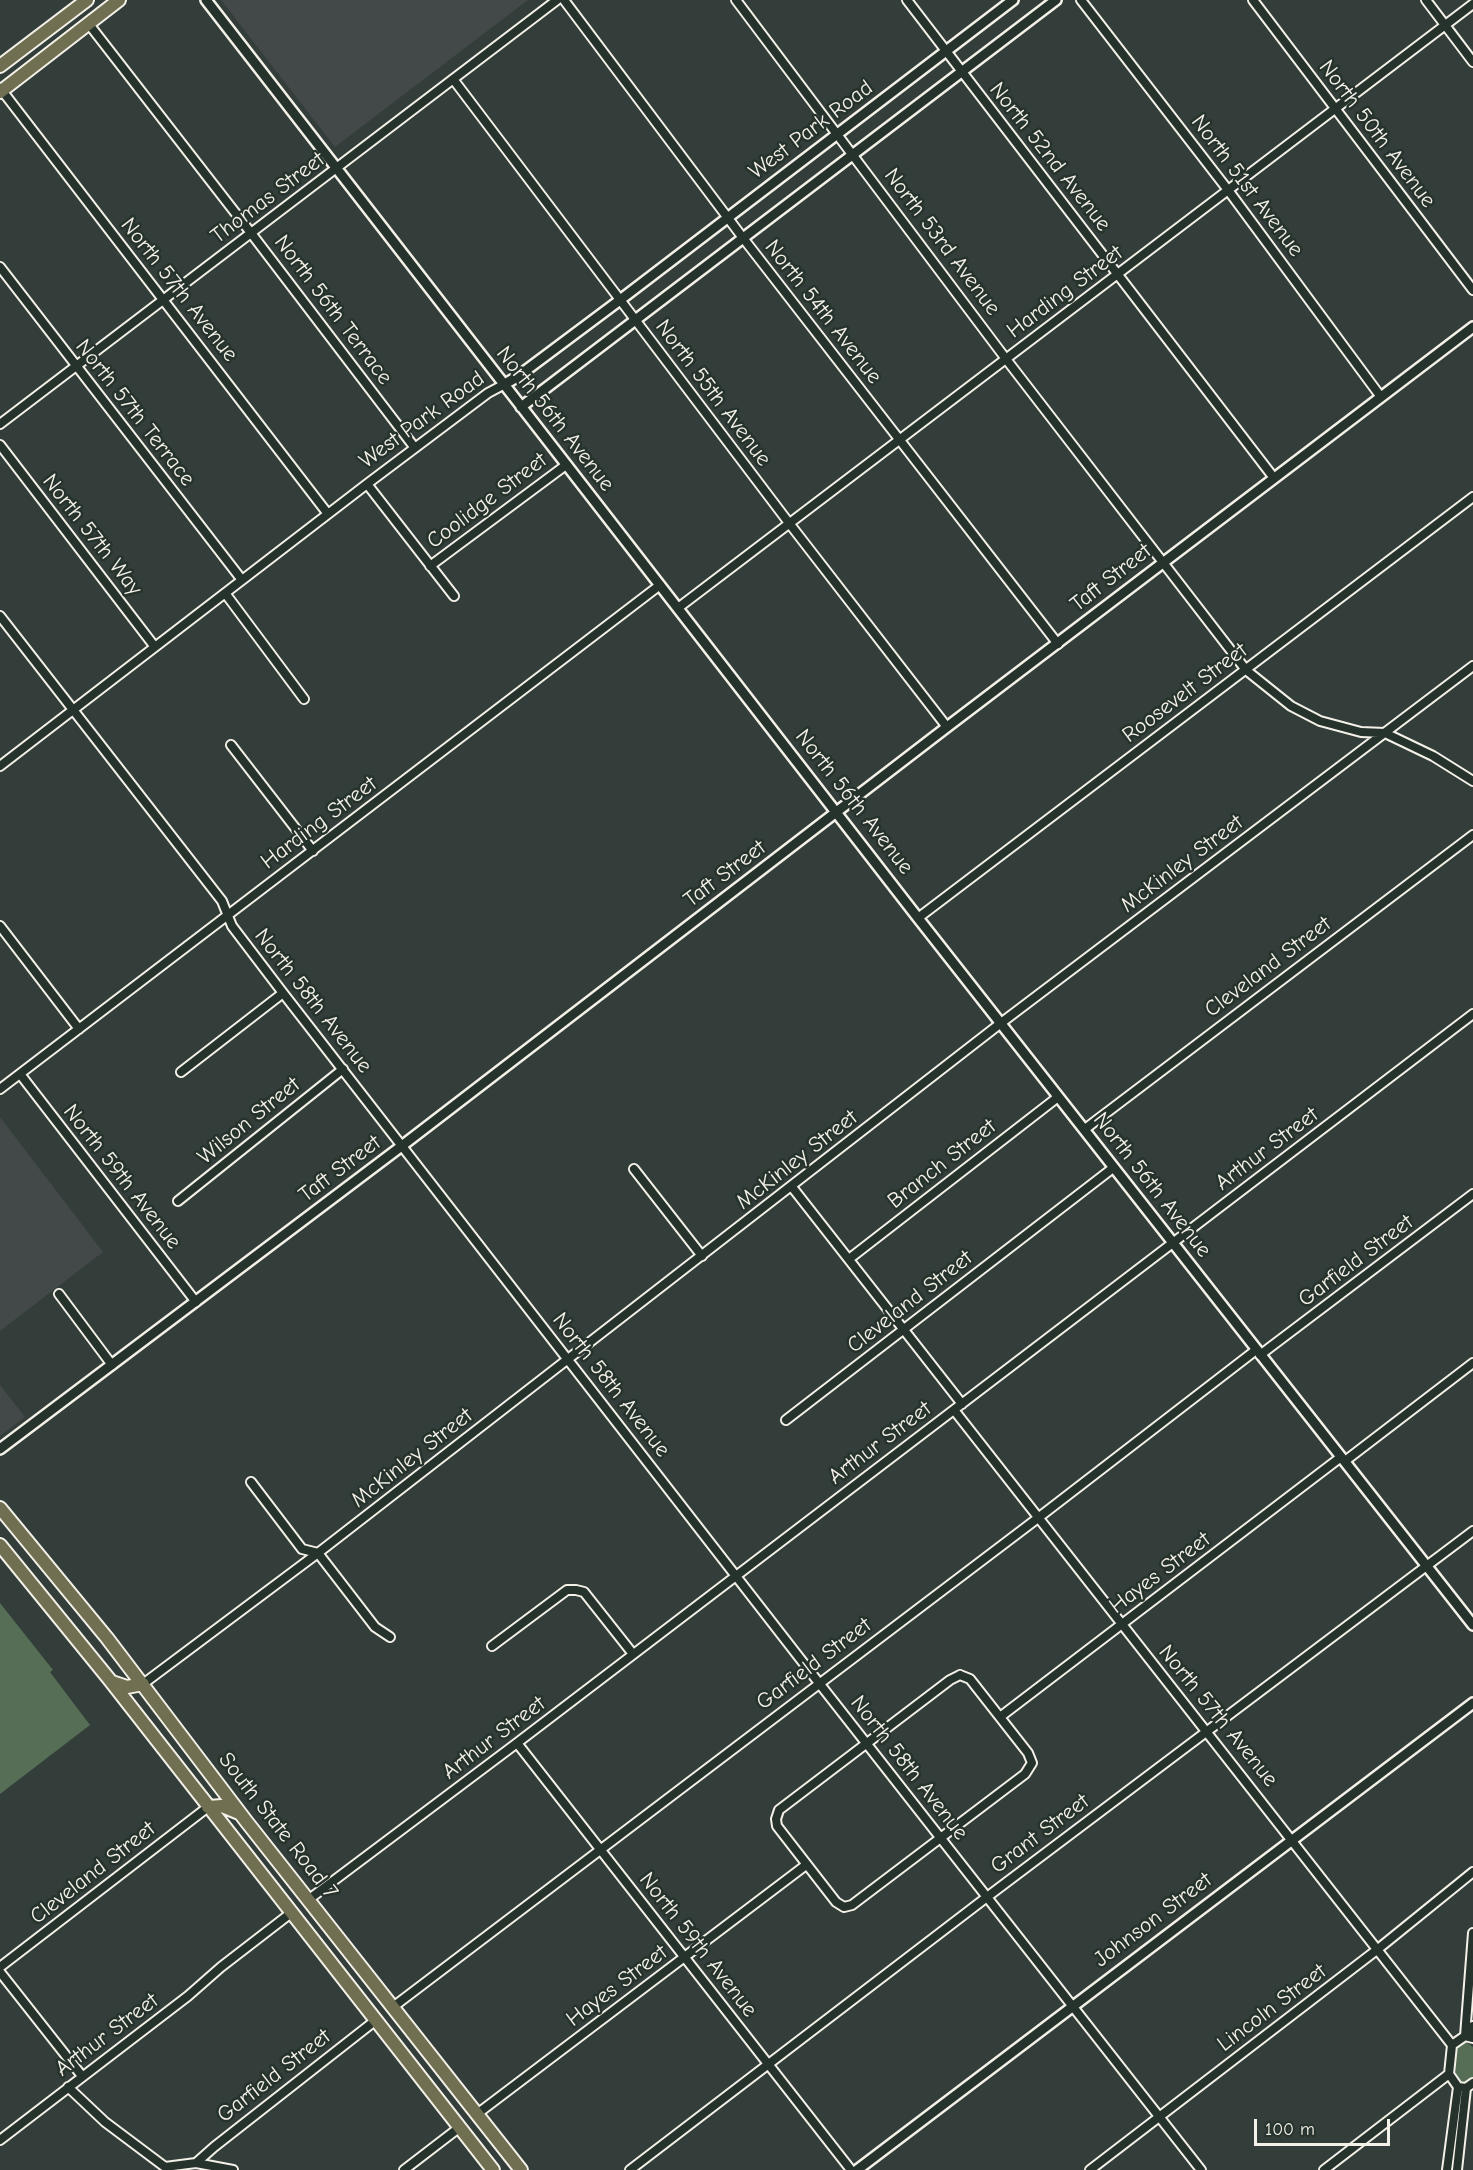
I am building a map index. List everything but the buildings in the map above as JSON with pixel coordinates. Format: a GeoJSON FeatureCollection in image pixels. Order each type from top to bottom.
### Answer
{"type":"FeatureCollection","features":[{"type":"Feature","properties":{"kind":"main road"},"geometry":{"type":"LineString","coordinates":[[0,66],[87,0]]}},
{"type":"Feature","properties":{"kind":"main road"},"geometry":{"type":"LineString","coordinates":[[1,90],[119,0]]}},
{"type":"Feature","properties":{"kind":"main road","name":"South State Road 7"},"geometry":{"type":"LineString","coordinates":[[0,1508],[142,1684],[240,1813],[521,2170]]}},
{"type":"Feature","properties":{"kind":"main road","name":"South State Road 7"},"geometry":{"type":"LineString","coordinates":[[0,1545],[109,1680],[493,2170]]}},
{"type":"Feature","properties":{"kind":"main road"},"geometry":{"type":"LineString","coordinates":[[109,1680],[127,1687],[142,1684]]}},
{"type":"Feature","properties":{"kind":"main road"},"geometry":{"type":"LineString","coordinates":[[208,1807],[222,1806],[240,1813]]}},
{"type":"Feature","properties":{"kind":"main road"},"geometry":{"type":"LineString","coordinates":[[445,2107],[462,2116],[477,2114]]}},
{"type":"Feature","properties":{"kind":"main road"},"geometry":{"type":"LineString","coordinates":[[460,2127],[474,2125],[491,2132]]}},
{"type":"Feature","properties":{"kind":"street","name":"North 56th Avenue"},"geometry":{"type":"LineString","coordinates":[[206,0],[918,918],[1473,1625]]}},
{"type":"Feature","properties":{"kind":"street","name":"Thomas Street"},"geometry":{"type":"LineString","coordinates":[[0,424],[557,0]]}},
{"type":"Feature","properties":{"kind":"street","name":"North 54th Avenue"},"geometry":{"type":"LineString","coordinates":[[564,0],[743,238],[1058,644]]}},
{"type":"Feature","properties":{"kind":"street","name":"North 53rd Avenue"},"geometry":{"type":"LineString","coordinates":[[736,0],[1006,359],[1246,670],[1291,706],[1320,721],[1361,732],[1385,733]]}},
{"type":"Feature","properties":{"kind":"street","name":"North 52nd Avenue"},"geometry":{"type":"LineString","coordinates":[[907,0],[1274,478]]}},
{"type":"Feature","properties":{"kind":"street","name":"West Park Road"},"geometry":{"type":"LineString","coordinates":[[0,766],[367,484],[488,393],[518,377],[1013,0]]}},
{"type":"Feature","properties":{"kind":"street","name":"West Park Road"},"geometry":{"type":"LineString","coordinates":[[521,407],[1056,0]]}},
{"type":"Feature","properties":{"kind":"street","name":"North 51st Avenue"},"geometry":{"type":"LineString","coordinates":[[1081,0],[1228,190],[1381,397]]}},
{"type":"Feature","properties":{"kind":"street","name":"North 50th Avenue"},"geometry":{"type":"LineString","coordinates":[[1253,0],[1473,290]]}},
{"type":"Feature","properties":{"kind":"street"},"geometry":{"type":"LineString","coordinates":[[1426,0],[1473,62]]}},
{"type":"Feature","properties":{"kind":"street","name":"Harding Street"},"geometry":{"type":"LineString","coordinates":[[678,608],[1473,4]]}},
{"type":"Feature","properties":{"kind":"street","name":"North 56th Terrace"},"geometry":{"type":"LineString","coordinates":[[88,23],[415,448]]}},
{"type":"Feature","properties":{"kind":"street","name":"North 55th Avenue"},"geometry":{"type":"LineString","coordinates":[[453,79],[789,523],[947,727]]}},
{"type":"Feature","properties":{"kind":"street","name":"North 57th Avenue"},"geometry":{"type":"LineString","coordinates":[[1,90],[328,514]]}},
{"type":"Feature","properties":{"kind":"street","name":"North 57th Terrace"},"geometry":{"type":"LineString","coordinates":[[0,267],[242,580]]}},
{"type":"Feature","properties":{"kind":"street","name":"Taft Street"},"geometry":{"type":"LineString","coordinates":[[0,1449],[403,1145],[1473,327]]}},
{"type":"Feature","properties":{"kind":"street","name":"North 57th Way"},"geometry":{"type":"LineString","coordinates":[[0,445],[155,647]]}},
{"type":"Feature","properties":{"kind":"street","name":"Coolidge Street"},"geometry":{"type":"LineString","coordinates":[[430,566],[566,465]]}},
{"type":"Feature","properties":{"kind":"street"},"geometry":{"type":"LineString","coordinates":[[367,484],[454,596]]}},
{"type":"Feature","properties":{"kind":"street","name":"Roosevelt Street"},"geometry":{"type":"LineString","coordinates":[[918,918],[1473,497]]}},
{"type":"Feature","properties":{"kind":"street","name":"Harding Street"},"geometry":{"type":"LineString","coordinates":[[0,1089],[660,585]]}},
{"type":"Feature","properties":{"kind":"street"},"geometry":{"type":"LineString","coordinates":[[225,593],[304,699]]}},
{"type":"Feature","properties":{"kind":"street","name":"North 58th Avenue"},"geometry":{"type":"LineString","coordinates":[[0,616],[222,901],[232,926],[283,993],[1201,2170]]}},
{"type":"Feature","properties":{"kind":"street","name":"McKinley Street"},"geometry":{"type":"LineString","coordinates":[[142,1684],[318,1553],[1001,1023],[1473,666]]}},
{"type":"Feature","properties":{"kind":"street"},"geometry":{"type":"LineString","coordinates":[[1385,733],[1432,756],[1473,781]]}},
{"type":"Feature","properties":{"kind":"street"},"geometry":{"type":"LineString","coordinates":[[231,745],[313,851]]}},
{"type":"Feature","properties":{"kind":"street","name":"Cleveland Street"},"geometry":{"type":"LineString","coordinates":[[1085,1129],[1473,835]]}},
{"type":"Feature","properties":{"kind":"street"},"geometry":{"type":"LineString","coordinates":[[0,926],[79,1029]]}},
{"type":"Feature","properties":{"kind":"street"},"geometry":{"type":"LineString","coordinates":[[181,1072],[283,993]]}},
{"type":"Feature","properties":{"kind":"street","name":"Arthur Street"},"geometry":{"type":"LineString","coordinates":[[308,1900],[1473,1014]]}},
{"type":"Feature","properties":{"kind":"street","name":"Wilson Street"},"geometry":{"type":"LineString","coordinates":[[178,1201],[343,1069]]}},
{"type":"Feature","properties":{"kind":"street","name":"North 59th Avenue"},"geometry":{"type":"LineString","coordinates":[[20,1074],[196,1302]]}},
{"type":"Feature","properties":{"kind":"street","name":"Branch Street"},"geometry":{"type":"LineString","coordinates":[[849,1258],[1058,1097]]}},
{"type":"Feature","properties":{"kind":"street","name":"Cleveland Street"},"geometry":{"type":"LineString","coordinates":[[786,1420],[1113,1168]]}},
{"type":"Feature","properties":{"kind":"street"},"geometry":{"type":"LineString","coordinates":[[634,1169],[702,1256]]}},
{"type":"Feature","properties":{"kind":"street"},"geometry":{"type":"LineString","coordinates":[[792,1187],[962,1404]]}},
{"type":"Feature","properties":{"kind":"street","name":"Garfield Street"},"geometry":{"type":"LineString","coordinates":[[393,2007],[1038,1518],[1473,1194]]}},
{"type":"Feature","properties":{"kind":"street"},"geometry":{"type":"LineString","coordinates":[[59,1294],[112,1365]]}},
{"type":"Feature","properties":{"kind":"street","name":"Hayes Street"},"geometry":{"type":"LineString","coordinates":[[1000,1717],[1473,1363]]}},
{"type":"Feature","properties":{"kind":"street","name":"North 57th Avenue"},"geometry":{"type":"LineString","coordinates":[[954,1410],[1452,2045]]}},
{"type":"Feature","properties":{"kind":"street"},"geometry":{"type":"LineString","coordinates":[[251,1482],[302,1549],[318,1553],[375,1627],[390,1637]]}},
{"type":"Feature","properties":{"kind":"street","name":"Grant Street"},"geometry":{"type":"LineString","coordinates":[[630,2170],[987,1897],[1473,1531]]}},
{"type":"Feature","properties":{"kind":"street"},"geometry":{"type":"LineString","coordinates":[[492,1646],[567,1590],[576,1590],[584,1592],[633,1654]]}},
{"type":"Feature","properties":{"kind":"street"},"geometry":{"type":"LineString","coordinates":[[960,1675],[970,1679],[1000,1717],[1028,1753],[1032,1763],[1025,1774],[852,1905],[844,1907],[837,1902],[777,1826],[776,1819],[779,1809],[950,1680],[960,1675]]}},
{"type":"Feature","properties":{"kind":"street","name":"Johnson Street"},"geometry":{"type":"LineString","coordinates":[[857,2170],[1472,1704]]}},
{"type":"Feature","properties":{"kind":"street","name":"North 59th Avenue"},"geometry":{"type":"LineString","coordinates":[[517,1743],[850,2170]]}},
{"type":"Feature","properties":{"kind":"street","name":"Cleveland Street"},"geometry":{"type":"LineString","coordinates":[[0,1967],[208,1807]]}},
{"type":"Feature","properties":{"kind":"street","name":"Hayes Street"},"geometry":{"type":"LineString","coordinates":[[477,2114],[806,1865]]}},
{"type":"Feature","properties":{"kind":"street","name":"Lincoln Street"},"geometry":{"type":"LineString","coordinates":[[1090,2170],[1378,1949],[1473,1872]]}},
{"type":"Feature","properties":{"kind":"street","name":"Arthur Street"},"geometry":{"type":"LineString","coordinates":[[0,2140],[291,1913]]}},
{"type":"Feature","properties":{"kind":"street"},"geometry":{"type":"LineString","coordinates":[[1470,2037],[1473,1933]]}},
{"type":"Feature","properties":{"kind":"street"},"geometry":{"type":"LineString","coordinates":[[0,1972],[82,2076]]}},
{"type":"Feature","properties":{"kind":"street","name":"Garfield Street"},"geometry":{"type":"LineString","coordinates":[[196,2163],[213,2147],[376,2020]]}},
{"type":"Feature","properties":{"kind":"street"},"geometry":{"type":"LineString","coordinates":[[1470,2037],[1473,2026]]}},
{"type":"Feature","properties":{"kind":"street"},"geometry":{"type":"LineString","coordinates":[[1324,2170],[1449,2074],[1452,2045],[1470,2037]]}},
{"type":"Feature","properties":{"kind":"street"},"geometry":{"type":"LineString","coordinates":[[1449,2074],[1466,2086]]}},
{"type":"Feature","properties":{"kind":"street"},"geometry":{"type":"LineString","coordinates":[[1448,2170],[1466,2086]]}},
{"type":"Feature","properties":{"kind":"street"},"geometry":{"type":"LineString","coordinates":[[1457,2170],[1466,2086]]}},
{"type":"Feature","properties":{"kind":"street"},"geometry":{"type":"LineString","coordinates":[[68,2087],[105,2122],[161,2168],[196,2163],[233,2170]]}},
{"type":"Feature","properties":{"kind":"street"},"geometry":{"type":"LineString","coordinates":[[404,2170],[460,2127]]}},
{"type":"Feature","properties":{"kind":"shaded area"},"geometry":{"type":"Polygon","coordinates":[[[221,0],[528,0],[335,147],[221,0]]]}},
{"type":"Feature","properties":{"kind":"shaded area"},"geometry":{"type":"Polygon","coordinates":[[[0,1117],[103,1252],[0,1331],[0,1117]]]}},
{"type":"Feature","properties":{"kind":"shaded area"},"geometry":{"type":"Polygon","coordinates":[[[0,1385],[25,1417],[0,1436],[0,1385]]]}},
{"type":"Feature","properties":{"kind":"green space"},"geometry":{"type":"Polygon","coordinates":[[[0,1603],[53,1670],[50,1672],[90,1725],[0,1794],[0,1603]]]}},
{"type":"Feature","properties":{"kind":"green space"},"geometry":{"type":"Polygon","coordinates":[[[1466,2042],[1473,2047],[1473,2078],[1462,2084],[1456,2077],[1454,2060],[1457,2047],[1466,2042]]]}}]}
